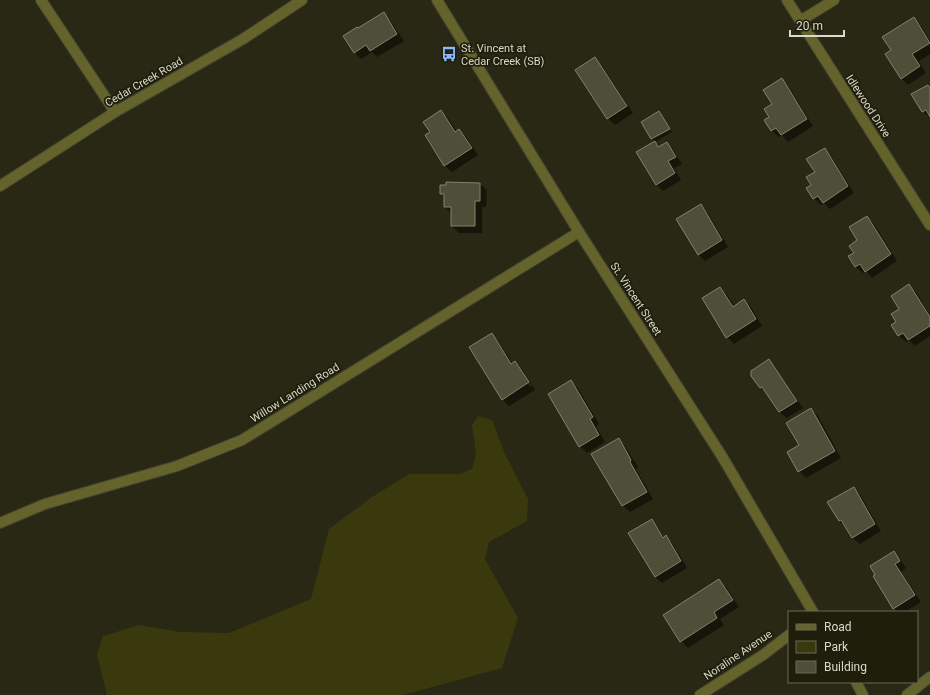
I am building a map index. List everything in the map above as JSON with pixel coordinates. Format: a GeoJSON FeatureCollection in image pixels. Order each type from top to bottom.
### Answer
{"type":"FeatureCollection","features":[{"type":"Feature","properties":{"kind":"street"},"geometry":{"type":"LineString","coordinates":[[40,0],[115,112]]}},
{"type":"Feature","properties":{"kind":"street","name":"Cedar Creek Road"},"geometry":{"type":"LineString","coordinates":[[0,186],[115,112],[243,39],[302,0]]}},
{"type":"Feature","properties":{"kind":"street","name":"St. Vincent Street"},"geometry":{"type":"LineString","coordinates":[[437,0],[579,232],[723,458],[812,611]]}},
{"type":"Feature","properties":{"kind":"street","name":"Idlewood Drive"},"geometry":{"type":"LineString","coordinates":[[786,0],[930,225]]}},
{"type":"Feature","properties":{"kind":"street"},"geometry":{"type":"LineString","coordinates":[[800,21],[834,0]]}},
{"type":"Feature","properties":{"kind":"street","name":"Willow Landing Road"},"geometry":{"type":"LineString","coordinates":[[0,523],[44,504],[177,466],[242,440],[579,232]]}},
{"type":"Feature","properties":{"kind":"street","name":"Noraline Avenue"},"geometry":{"type":"LineString","coordinates":[[700,695],[763,655],[788,636]]}},
{"type":"Feature","properties":{"kind":"street"},"geometry":{"type":"LineString","coordinates":[[907,695],[930,677]]}},
{"type":"Feature","properties":{"kind":"street"},"geometry":{"type":"LineString","coordinates":[[857,683],[863,695]]}},
{"type":"Feature","properties":{"kind":"green space"},"geometry":{"type":"Polygon","coordinates":[[[478,416],[492,420],[505,454],[528,499],[527,521],[489,542],[485,559],[518,618],[502,668],[403,695],[107,695],[97,655],[103,636],[139,625],[180,632],[229,633],[311,599],[329,529],[372,497],[409,474],[460,474],[472,469],[476,454],[472,425],[478,416]]]}},
{"type":"Feature","properties":{"kind":"building"},"geometry":{"type":"Polygon","coordinates":[[[384,12],[397,34],[370,51],[366,45],[354,53],[343,36],[384,12]]]}},
{"type":"Feature","properties":{"kind":"building"},"geometry":{"type":"Polygon","coordinates":[[[914,17],[930,43],[912,54],[920,66],[901,79],[885,54],[891,50],[882,37],[914,17]]]}},
{"type":"Feature","properties":{"kind":"building"},"geometry":{"type":"Polygon","coordinates":[[[595,57],[627,106],[607,119],[575,70],[595,57]]]}},
{"type":"Feature","properties":{"kind":"building"},"geometry":{"type":"Polygon","coordinates":[[[782,78],[807,119],[781,135],[776,128],[771,131],[764,120],[769,117],[764,109],[772,104],[763,90],[782,78]]]}},
{"type":"Feature","properties":{"kind":"building"},"geometry":{"type":"Polygon","coordinates":[[[928,85],[930,88],[930,117],[926,110],[922,112],[911,94],[928,85]]]}},
{"type":"Feature","properties":{"kind":"building"},"geometry":{"type":"Polygon","coordinates":[[[441,110],[455,132],[459,129],[472,148],[444,166],[425,135],[430,132],[423,122],[441,110]]]}},
{"type":"Feature","properties":{"kind":"building"},"geometry":{"type":"Polygon","coordinates":[[[659,111],[670,129],[651,139],[641,122],[659,111]]]}},
{"type":"Feature","properties":{"kind":"building"},"geometry":{"type":"Polygon","coordinates":[[[655,141],[658,147],[667,142],[676,157],[668,161],[675,173],[656,185],[636,152],[655,141]]]}},
{"type":"Feature","properties":{"kind":"building"},"geometry":{"type":"Polygon","coordinates":[[[825,148],[848,186],[823,203],[818,196],[813,199],[806,188],[811,185],[806,177],[815,172],[806,159],[825,148]]]}},
{"type":"Feature","properties":{"kind":"building"},"geometry":{"type":"Polygon","coordinates":[[[446,182],[480,183],[480,201],[475,201],[475,226],[451,226],[451,207],[444,207],[444,194],[440,194],[440,185],[446,185],[446,182]]]}},
{"type":"Feature","properties":{"kind":"building"},"geometry":{"type":"Polygon","coordinates":[[[701,204],[722,240],[698,255],[676,219],[701,204]]]}},
{"type":"Feature","properties":{"kind":"building"},"geometry":{"type":"Polygon","coordinates":[[[867,216],[891,254],[865,272],[860,264],[855,267],[848,256],[854,253],[849,246],[857,240],[849,227],[867,216]]]}},
{"type":"Feature","properties":{"kind":"building"},"geometry":{"type":"Polygon","coordinates":[[[909,284],[930,317],[930,326],[908,340],[903,333],[898,336],[891,325],[896,322],[891,314],[899,309],[891,296],[909,284]]]}},
{"type":"Feature","properties":{"kind":"building"},"geometry":{"type":"Polygon","coordinates":[[[720,287],[733,307],[744,299],[756,319],[726,338],[702,298],[720,287]]]}},
{"type":"Feature","properties":{"kind":"building"},"geometry":{"type":"Polygon","coordinates":[[[492,333],[511,364],[515,361],[529,382],[502,400],[469,347],[492,333]]]}},
{"type":"Feature","properties":{"kind":"building"},"geometry":{"type":"Polygon","coordinates":[[[769,359],[797,401],[779,412],[762,387],[760,388],[751,376],[751,371],[769,359]]]}},
{"type":"Feature","properties":{"kind":"building"},"geometry":{"type":"Polygon","coordinates":[[[571,380],[593,417],[590,419],[599,435],[579,447],[548,394],[571,380]]]}},
{"type":"Feature","properties":{"kind":"building"},"geometry":{"type":"Polygon","coordinates":[[[811,408],[835,451],[798,472],[787,452],[799,445],[786,423],[811,408]]]}},
{"type":"Feature","properties":{"kind":"building"},"geometry":{"type":"Polygon","coordinates":[[[619,438],[631,460],[630,462],[647,492],[622,506],[591,454],[619,438]]]}},
{"type":"Feature","properties":{"kind":"building"},"geometry":{"type":"Polygon","coordinates":[[[854,487],[875,524],[852,538],[841,520],[839,521],[827,502],[854,487]]]}},
{"type":"Feature","properties":{"kind":"building"},"geometry":{"type":"Polygon","coordinates":[[[652,519],[663,538],[666,535],[681,561],[655,577],[628,533],[652,519]]]}},
{"type":"Feature","properties":{"kind":"building"},"geometry":{"type":"Polygon","coordinates":[[[894,551],[900,561],[895,564],[915,595],[893,609],[873,576],[875,575],[870,566],[894,551]]]}},
{"type":"Feature","properties":{"kind":"building"},"geometry":{"type":"Polygon","coordinates":[[[719,579],[733,600],[714,612],[717,618],[680,642],[663,615],[719,579]]]}},
{"type":"Feature","properties":{"kind":"place","name":"St. Vincent at Cedar Creek (SB)"},"geometry":{"type":"Point","coordinates":[449,54]}}]}
